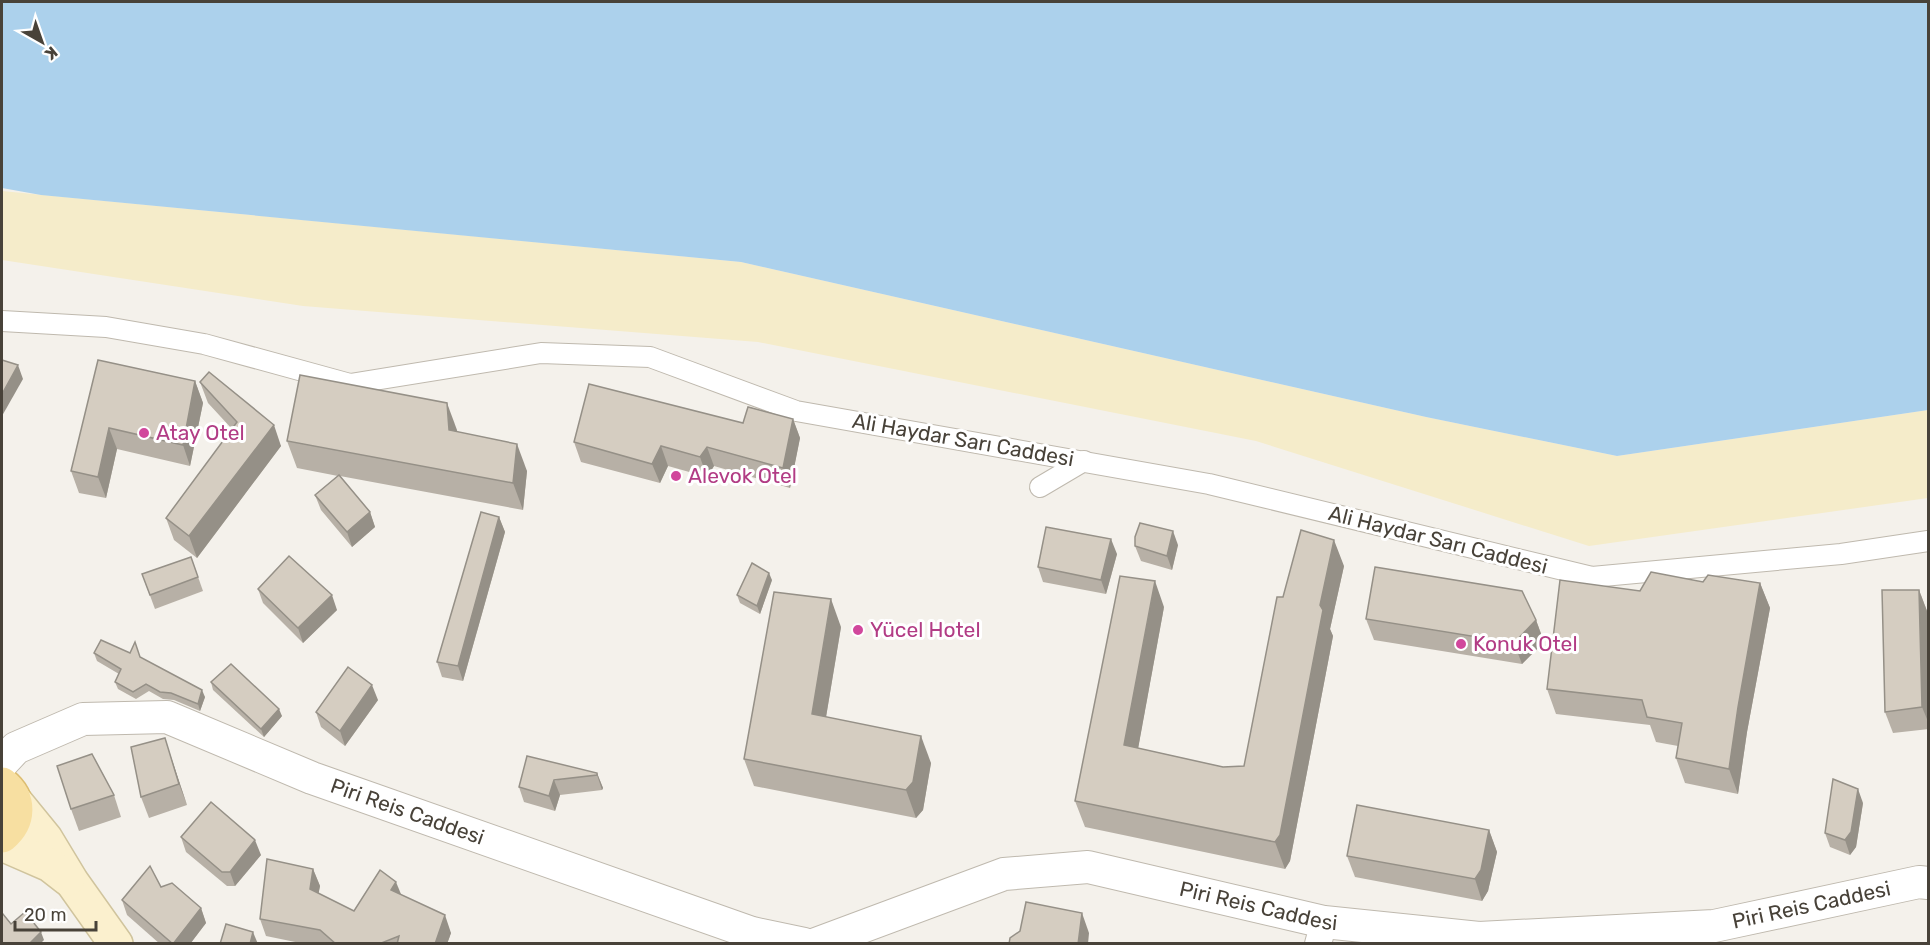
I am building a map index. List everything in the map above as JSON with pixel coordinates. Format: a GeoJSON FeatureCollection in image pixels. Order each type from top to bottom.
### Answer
{"type":"FeatureCollection","features":[{"type":"Feature","properties":{"kind":"main road"},"geometry":{"type":"LineString","coordinates":[[2,836],[14,821],[16,810],[9,777]]}},
{"type":"Feature","properties":{"kind":"main road"},"geometry":{"type":"LineString","coordinates":[[9,777],[72,882],[116,944]]}},
{"type":"Feature","properties":{"kind":"main road"},"geometry":{"type":"LineString","coordinates":[[2,844],[50,865],[72,882]]}},
{"type":"Feature","properties":{"kind":"street","name":"Ali Haydar Sarı Caddesi"},"geometry":{"type":"LineString","coordinates":[[2,321],[106,327],[204,344],[350,384],[541,352],[650,357],[796,411],[1209,483],[1592,578],[1841,554],[1929,541]]}},
{"type":"Feature","properties":{"kind":"street"},"geometry":{"type":"LineString","coordinates":[[1040,487],[1084,461]]}},
{"type":"Feature","properties":{"kind":"street","name":"Piri Reis Caddesi"},"geometry":{"type":"LineString","coordinates":[[9,777],[83,719],[167,717],[312,778],[752,933],[804,944]]}},
{"type":"Feature","properties":{"kind":"street","name":"Piri Reis Caddesi"},"geometry":{"type":"LineString","coordinates":[[816,944],[1004,874],[1088,867],[1321,933],[1479,938],[1711,935],[1919,882],[1929,883]]}},
{"type":"Feature","properties":{"kind":"sand"},"geometry":{"type":"Polygon","coordinates":[[[2,191],[741,262],[1426,417],[1617,456],[1928,410],[1928,498],[1589,546],[1256,441],[758,342],[303,306],[2,260],[2,191]]]}},
{"type":"Feature","properties":{"kind":"water"},"geometry":{"type":"Polygon","coordinates":[[[2,2],[1928,2],[1928,410],[1617,456],[1426,417],[741,262],[41,195],[2,188],[2,2]]]}},
{"type":"Feature","properties":{"kind":"building"},"geometry":{"type":"Polygon","coordinates":[[[2,360],[18,365],[2,394],[2,360]]]}},
{"type":"Feature","properties":{"kind":"building"},"geometry":{"type":"Polygon","coordinates":[[[98,360],[195,381],[183,445],[109,428],[98,477],[71,471],[98,360]]]}},
{"type":"Feature","properties":{"kind":"building"},"geometry":{"type":"Polygon","coordinates":[[[209,372],[274,425],[189,536],[166,518],[237,422],[200,382],[209,372]]]}},
{"type":"Feature","properties":{"kind":"building"},"geometry":{"type":"Polygon","coordinates":[[[300,375],[447,403],[449,430],[517,444],[513,483],[287,441],[300,375]]]}},
{"type":"Feature","properties":{"kind":"building"},"geometry":{"type":"Polygon","coordinates":[[[589,384],[743,423],[748,407],[793,419],[783,468],[707,447],[700,457],[661,446],[652,464],[574,442],[589,384]]]}},
{"type":"Feature","properties":{"kind":"building"},"geometry":{"type":"Polygon","coordinates":[[[339,475],[370,512],[347,532],[315,495],[339,475]]]}},
{"type":"Feature","properties":{"kind":"building"},"geometry":{"type":"Polygon","coordinates":[[[481,512],[499,517],[458,666],[437,662],[481,512]]]}},
{"type":"Feature","properties":{"kind":"building"},"geometry":{"type":"Polygon","coordinates":[[[1140,523],[1173,531],[1167,556],[1135,546],[1135,537],[1140,523]]]}},
{"type":"Feature","properties":{"kind":"building"},"geometry":{"type":"Polygon","coordinates":[[[1046,527],[1111,539],[1101,580],[1038,567],[1046,527]]]}},
{"type":"Feature","properties":{"kind":"building"},"geometry":{"type":"Polygon","coordinates":[[[1301,530],[1334,540],[1320,605],[1323,610],[1280,835],[1275,842],[1075,801],[1120,576],[1155,581],[1124,745],[1223,767],[1244,766],[1277,597],[1283,597],[1301,530]]]}},
{"type":"Feature","properties":{"kind":"building"},"geometry":{"type":"Polygon","coordinates":[[[289,556],[332,595],[298,628],[258,589],[289,556]]]}},
{"type":"Feature","properties":{"kind":"building"},"geometry":{"type":"Polygon","coordinates":[[[191,557],[198,577],[150,595],[142,574],[191,557]]]}},
{"type":"Feature","properties":{"kind":"building"},"geometry":{"type":"Polygon","coordinates":[[[752,563],[769,573],[757,606],[737,595],[752,563]]]}},
{"type":"Feature","properties":{"kind":"building"},"geometry":{"type":"Polygon","coordinates":[[[1375,567],[1522,591],[1536,620],[1514,643],[1366,619],[1375,567]]]}},
{"type":"Feature","properties":{"kind":"building"},"geometry":{"type":"Polygon","coordinates":[[[1651,572],[1703,582],[1708,575],[1760,583],[1729,769],[1676,758],[1682,723],[1647,717],[1642,700],[1547,689],[1560,580],[1640,591],[1651,572]]]}},
{"type":"Feature","properties":{"kind":"building"},"geometry":{"type":"Polygon","coordinates":[[[1882,590],[1919,590],[1922,707],[1885,712],[1882,590]]]}},
{"type":"Feature","properties":{"kind":"building"},"geometry":{"type":"Polygon","coordinates":[[[774,592],[831,599],[812,714],[921,736],[913,782],[906,790],[744,759],[774,592]]]}},
{"type":"Feature","properties":{"kind":"building"},"geometry":{"type":"Polygon","coordinates":[[[101,640],[130,653],[135,642],[140,657],[202,690],[198,704],[171,693],[160,692],[146,684],[133,692],[115,682],[121,669],[94,653],[101,640]]]}},
{"type":"Feature","properties":{"kind":"building"},"geometry":{"type":"Polygon","coordinates":[[[231,664],[279,709],[261,729],[211,682],[231,664]]]}},
{"type":"Feature","properties":{"kind":"building"},"geometry":{"type":"Polygon","coordinates":[[[348,667],[372,685],[340,731],[316,712],[348,667]]]}},
{"type":"Feature","properties":{"kind":"building"},"geometry":{"type":"Polygon","coordinates":[[[165,738],[179,784],[141,797],[131,747],[165,738]]]}},
{"type":"Feature","properties":{"kind":"building"},"geometry":{"type":"Polygon","coordinates":[[[92,754],[114,795],[71,809],[57,766],[92,754]]]}},
{"type":"Feature","properties":{"kind":"building"},"geometry":{"type":"Polygon","coordinates":[[[527,756],[597,773],[597,775],[554,780],[549,796],[519,787],[527,756]]]}},
{"type":"Feature","properties":{"kind":"building"},"geometry":{"type":"Polygon","coordinates":[[[1833,779],[1858,789],[1851,832],[1845,840],[1825,833],[1833,779]]]}},
{"type":"Feature","properties":{"kind":"building"},"geometry":{"type":"Polygon","coordinates":[[[211,802],[255,840],[230,872],[222,872],[181,837],[211,802]]]}},
{"type":"Feature","properties":{"kind":"building"},"geometry":{"type":"Polygon","coordinates":[[[1357,805],[1489,830],[1481,870],[1475,879],[1347,856],[1357,805]]]}},
{"type":"Feature","properties":{"kind":"building"},"geometry":{"type":"Polygon","coordinates":[[[267,859],[313,869],[310,889],[354,911],[380,870],[396,882],[391,890],[445,915],[435,944],[397,944],[399,936],[379,944],[336,944],[320,930],[260,919],[267,859]]]}},
{"type":"Feature","properties":{"kind":"building"},"geometry":{"type":"Polygon","coordinates":[[[150,866],[161,887],[172,883],[201,908],[173,944],[122,900],[150,866]]]}},
{"type":"Feature","properties":{"kind":"building"},"geometry":{"type":"Polygon","coordinates":[[[1026,902],[1082,913],[1078,944],[1009,944],[1010,938],[1020,931],[1026,902]]]}},
{"type":"Feature","properties":{"kind":"building"},"geometry":{"type":"Polygon","coordinates":[[[25,912],[41,932],[29,944],[2,944],[2,915],[11,924],[25,912]]]}},
{"type":"Feature","properties":{"kind":"building"},"geometry":{"type":"Polygon","coordinates":[[[226,924],[253,932],[250,944],[220,944],[226,924]]]}},
{"type":"Feature","properties":{"kind":"place","name":"Atay Otel"},"geometry":{"type":"Point","coordinates":[144,433]}},
{"type":"Feature","properties":{"kind":"place","name":"Alevok Otel"},"geometry":{"type":"Point","coordinates":[676,476]}},
{"type":"Feature","properties":{"kind":"place","name":"Yücel Hotel"},"geometry":{"type":"Point","coordinates":[858,630]}},
{"type":"Feature","properties":{"kind":"place","name":"Konuk Otel"},"geometry":{"type":"Point","coordinates":[1461,644]}}]}
